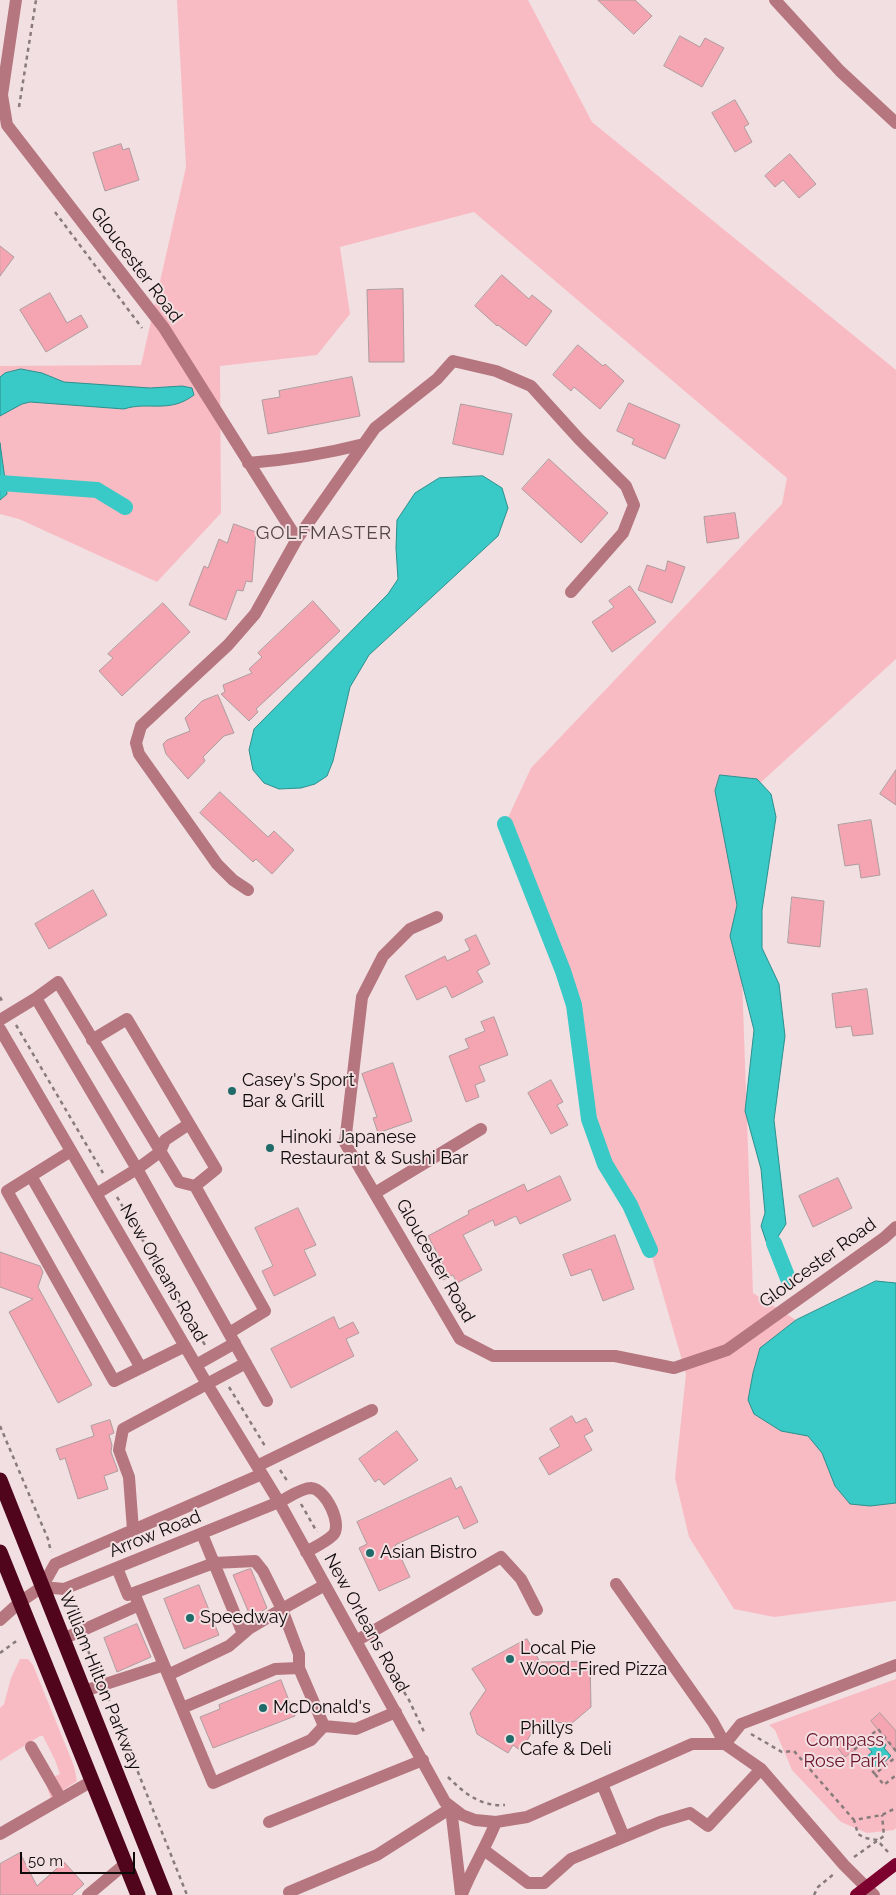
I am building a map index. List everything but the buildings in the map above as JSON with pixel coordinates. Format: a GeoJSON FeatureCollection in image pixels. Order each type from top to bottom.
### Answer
{"type":"FeatureCollection","features":[{"type":"Feature","properties":{"kind":"highway","name":"William Hilton Parkway"},"geometry":{"type":"LineString","coordinates":[[0,1480],[165,1895]]}},
{"type":"Feature","properties":{"kind":"highway"},"geometry":{"type":"LineString","coordinates":[[0,1552],[138,1895]]}},
{"type":"Feature","properties":{"kind":"main road"},"geometry":{"type":"LineString","coordinates":[[865,1892],[893,1859]]}},
{"type":"Feature","properties":{"kind":"street","name":"Gloucester Road"},"geometry":{"type":"LineString","coordinates":[[15,0],[2,96],[8,125],[164,328],[296,539]]}},
{"type":"Feature","properties":{"kind":"street"},"geometry":{"type":"LineString","coordinates":[[776,0],[840,71],[896,123]]}},
{"type":"Feature","properties":{"kind":"street"},"geometry":{"type":"LineString","coordinates":[[248,890],[233,880],[217,864],[139,754],[136,743],[141,726],[228,645],[254,614],[296,539],[375,428],[437,380],[453,362],[496,371],[531,386],[578,439],[626,486],[634,506],[623,533],[571,592]]}},
{"type":"Feature","properties":{"kind":"street"},"geometry":{"type":"LineString","coordinates":[[248,462],[291,460],[364,444]]}},
{"type":"Feature","properties":{"kind":"street","name":"Gloucester Road"},"geometry":{"type":"LineString","coordinates":[[437,917],[410,929],[382,956],[362,997],[345,1143],[460,1338],[493,1356],[615,1356],[674,1368],[727,1350],[884,1238],[896,1227]]}},
{"type":"Feature","properties":{"kind":"street"},"geometry":{"type":"LineString","coordinates":[[5,1017],[58,982],[179,1182],[195,1186],[265,1311],[211,1356],[196,1365]]}},
{"type":"Feature","properties":{"kind":"street"},"geometry":{"type":"LineString","coordinates":[[36,998],[268,1401]]}},
{"type":"Feature","properties":{"kind":"street"},"geometry":{"type":"LineString","coordinates":[[92,1040],[127,1019],[216,1169],[195,1186]]}},
{"type":"Feature","properties":{"kind":"street","name":"New Orleans Road"},"geometry":{"type":"LineString","coordinates":[[0,1029],[207,1384],[279,1502],[445,1802],[451,1808],[474,1820],[496,1822],[527,1817],[692,1744],[725,1744]]}},
{"type":"Feature","properties":{"kind":"street"},"geometry":{"type":"LineString","coordinates":[[96,1194],[160,1152],[165,1140],[189,1124]]}},
{"type":"Feature","properties":{"kind":"street"},"geometry":{"type":"LineString","coordinates":[[375,1193],[481,1129]]}},
{"type":"Feature","properties":{"kind":"street"},"geometry":{"type":"LineString","coordinates":[[71,1151],[6,1191],[114,1381],[185,1346]]}},
{"type":"Feature","properties":{"kind":"street"},"geometry":{"type":"LineString","coordinates":[[31,1176],[141,1368]]}},
{"type":"Feature","properties":{"kind":"street"},"geometry":{"type":"LineString","coordinates":[[133,1530],[129,1477],[119,1450],[123,1429],[246,1363]]}},
{"type":"Feature","properties":{"kind":"street","name":"Arrow Road"},"geometry":{"type":"LineString","coordinates":[[54,1564],[133,1530],[260,1470],[272,1457],[372,1410]]}},
{"type":"Feature","properties":{"kind":"street","name":"Arrow Road"},"geometry":{"type":"LineString","coordinates":[[42,1587],[64,1589],[279,1502],[307,1488],[319,1490],[325,1497],[336,1522],[336,1530],[333,1535],[322,1542]]}},
{"type":"Feature","properties":{"kind":"street"},"geometry":{"type":"LineString","coordinates":[[202,1534],[243,1634]]}},
{"type":"Feature","properties":{"kind":"street"},"geometry":{"type":"LineString","coordinates":[[306,1552],[322,1542]]}},
{"type":"Feature","properties":{"kind":"street"},"geometry":{"type":"LineString","coordinates":[[356,1641],[500,1557],[521,1580],[537,1610]]}},
{"type":"Feature","properties":{"kind":"street"},"geometry":{"type":"LineString","coordinates":[[116,1568],[128,1595],[214,1563],[255,1562],[263,1571],[282,1609],[298,1654],[298,1668],[324,1726]]}},
{"type":"Feature","properties":{"kind":"street"},"geometry":{"type":"LineString","coordinates":[[0,1620],[20,1602],[42,1587],[54,1564]]}},
{"type":"Feature","properties":{"kind":"street"},"geometry":{"type":"LineString","coordinates":[[616,1584],[713,1722],[725,1744],[761,1769],[844,1864],[865,1892]]}},
{"type":"Feature","properties":{"kind":"street"},"geometry":{"type":"LineString","coordinates":[[84,1691],[102,1684],[166,1670],[229,1646],[243,1634],[282,1609],[325,1585]]}},
{"type":"Feature","properties":{"kind":"street"},"geometry":{"type":"LineString","coordinates":[[134,1593],[213,1783],[311,1740],[324,1726]]}},
{"type":"Feature","properties":{"kind":"street"},"geometry":{"type":"LineString","coordinates":[[63,1639],[139,1606]]}},
{"type":"Feature","properties":{"kind":"street"},"geometry":{"type":"LineString","coordinates":[[725,1744],[741,1724],[896,1665]]}},
{"type":"Feature","properties":{"kind":"street"},"geometry":{"type":"LineString","coordinates":[[182,1708],[275,1669],[298,1668]]}},
{"type":"Feature","properties":{"kind":"street"},"geometry":{"type":"LineString","coordinates":[[324,1726],[356,1729],[396,1712]]}},
{"type":"Feature","properties":{"kind":"street"},"geometry":{"type":"LineString","coordinates":[[31,1748],[61,1799]]}},
{"type":"Feature","properties":{"kind":"street"},"geometry":{"type":"LineString","coordinates":[[269,1822],[423,1760]]}},
{"type":"Feature","properties":{"kind":"street"},"geometry":{"type":"LineString","coordinates":[[484,1850],[528,1883],[544,1883],[571,1859],[660,1822],[690,1813],[708,1826],[761,1769]]}},
{"type":"Feature","properties":{"kind":"street"},"geometry":{"type":"LineString","coordinates":[[0,1834],[92,1781]]}},
{"type":"Feature","properties":{"kind":"street"},"geometry":{"type":"LineString","coordinates":[[602,1784],[624,1836]]}},
{"type":"Feature","properties":{"kind":"street"},"geometry":{"type":"LineString","coordinates":[[289,1892],[377,1855],[451,1808],[461,1894]]}},
{"type":"Feature","properties":{"kind":"street"},"geometry":{"type":"LineString","coordinates":[[461,1894],[496,1822]]}},
{"type":"Feature","properties":{"kind":"street"},"geometry":{"type":"LineString","coordinates":[[88,1895],[125,1864]]}},
{"type":"Feature","properties":{"kind":"path"},"geometry":{"type":"LineString","coordinates":[[0,998],[5,1017],[110,1186],[211,1356]]}},
{"type":"Feature","properties":{"kind":"path"},"geometry":{"type":"LineString","coordinates":[[223,1376],[295,1494],[322,1542],[346,1591]]}},
{"type":"Feature","properties":{"kind":"path"},"geometry":{"type":"LineString","coordinates":[[0,1426],[48,1538],[54,1564]]}},
{"type":"Feature","properties":{"kind":"path"},"geometry":{"type":"LineString","coordinates":[[64,1589],[187,1895]]}},
{"type":"Feature","properties":{"kind":"path"},"geometry":{"type":"LineString","coordinates":[[368,1634],[409,1700],[426,1736]]}},
{"type":"Feature","properties":{"kind":"path"},"geometry":{"type":"LineString","coordinates":[[741,1724],[752,1735],[782,1752],[794,1751],[854,1820],[858,1834],[865,1838],[877,1840],[884,1836],[882,1815]]}},
{"type":"Feature","properties":{"kind":"path"},"geometry":{"type":"LineString","coordinates":[[896,1751],[878,1729],[854,1750],[884,1785],[896,1775]]}},
{"type":"Feature","properties":{"kind":"path"},"geometry":{"type":"LineString","coordinates":[[875,1774],[896,1758]]}},
{"type":"Feature","properties":{"kind":"path"},"geometry":{"type":"LineString","coordinates":[[446,1775],[462,1791],[476,1800],[495,1806],[512,1804]]}},
{"type":"Feature","properties":{"kind":"path"},"geometry":{"type":"LineString","coordinates":[[854,1820],[882,1815],[896,1808]]}},
{"type":"Feature","properties":{"kind":"path"},"geometry":{"type":"LineString","coordinates":[[877,1840],[893,1859]]}},
{"type":"Feature","properties":{"kind":"green space"},"geometry":{"type":"Polygon","coordinates":[[[177,0],[528,0],[592,122],[896,370],[896,659],[736,805],[753,1293],[796,1320],[896,1377],[896,1601],[774,1617],[734,1609],[689,1537],[675,1478],[686,1374],[650,1250],[630,1205],[605,1164],[589,1119],[574,1005],[563,971],[505,824],[531,768],[782,504],[787,478],[474,212],[340,247],[350,314],[317,355],[220,366],[221,513],[157,582],[19,519],[0,514],[0,366],[141,365],[186,167],[177,0]]]}},
{"type":"Feature","properties":{"kind":"green space"},"geometry":{"type":"Polygon","coordinates":[[[20,1659],[28,1659],[33,1665],[74,1766],[77,1781],[63,1790],[58,1798],[51,1799],[47,1787],[53,1777],[60,1774],[43,1736],[40,1736],[0,1761],[0,1708],[4,1704],[11,1678],[20,1659]]]}},
{"type":"Feature","properties":{"kind":"green space","name":"Compass Rose Park"},"geometry":{"type":"Polygon","coordinates":[[[896,1679],[896,1828],[894,1830],[867,1833],[841,1822],[792,1770],[775,1730],[769,1725],[896,1679]]]}},
{"type":"Feature","properties":{"kind":"water"},"geometry":{"type":"Polygon","coordinates":[[[21,369],[42,373],[64,382],[150,388],[182,386],[192,388],[194,395],[185,401],[167,406],[142,406],[124,409],[30,402],[22,404],[0,416],[0,377],[5,373],[21,369]]]}},
{"type":"Feature","properties":{"kind":"water"},"geometry":{"type":"Polygon","coordinates":[[[0,443],[7,494],[0,500],[0,443]]]}},
{"type":"Feature","properties":{"kind":"water"},"geometry":{"type":"Polygon","coordinates":[[[483,476],[502,488],[508,508],[498,536],[369,655],[350,687],[333,761],[327,776],[315,784],[301,788],[279,789],[264,783],[253,770],[249,750],[254,729],[388,594],[398,579],[397,520],[415,493],[439,478],[483,476]]]}},
{"type":"Feature","properties":{"kind":"water"},"geometry":{"type":"Polygon","coordinates":[[[720,775],[757,779],[771,794],[776,817],[762,910],[762,948],[779,984],[785,1036],[774,1120],[786,1224],[774,1243],[767,1244],[761,1226],[765,1213],[761,1169],[745,1111],[754,1030],[730,936],[737,905],[715,791],[720,775]]]}},
{"type":"Feature","properties":{"kind":"water"},"geometry":{"type":"Polygon","coordinates":[[[876,1281],[896,1283],[896,1503],[870,1506],[850,1504],[835,1486],[822,1453],[808,1436],[781,1431],[754,1414],[748,1400],[760,1348],[796,1320],[876,1281]]]}},
{"type":"Feature","properties":{"kind":"water"},"geometry":{"type":"Polygon","coordinates":[[[881,1739],[886,1745],[884,1748],[891,1756],[881,1765],[879,1763],[873,1768],[865,1758],[872,1752],[866,1745],[872,1740],[875,1744],[881,1739]]]}},
{"type":"Feature","properties":{"kind":"waterway"},"geometry":{"type":"LineString","coordinates":[[0,483],[97,490],[125,507]]}},
{"type":"Feature","properties":{"kind":"waterway"},"geometry":{"type":"LineString","coordinates":[[505,824],[563,971],[574,1005],[589,1119],[605,1164],[630,1205],[650,1250]]}},
{"type":"Feature","properties":{"kind":"waterway"},"geometry":{"type":"LineString","coordinates":[[774,1243],[789,1281]]}},
{"type":"Feature","properties":{"kind":"place","name":"Casey's Sport Bar & Grill"},"geometry":{"type":"Point","coordinates":[232,1091]}},
{"type":"Feature","properties":{"kind":"place","name":"Hinoki Japanese Restaurant & Sushi Bar"},"geometry":{"type":"Point","coordinates":[270,1148]}},
{"type":"Feature","properties":{"kind":"place","name":"Asian Bistro"},"geometry":{"type":"Point","coordinates":[370,1553]}},
{"type":"Feature","properties":{"kind":"place","name":"Speedway"},"geometry":{"type":"Point","coordinates":[190,1618]}},
{"type":"Feature","properties":{"kind":"place","name":"Local Pie Wood-Fired Pizza"},"geometry":{"type":"Point","coordinates":[510,1659]}},
{"type":"Feature","properties":{"kind":"place","name":"McDonald's"},"geometry":{"type":"Point","coordinates":[263,1708]}},
{"type":"Feature","properties":{"kind":"place","name":"Phillys Cafe & Deli"},"geometry":{"type":"Point","coordinates":[510,1739]}},
{"type":"Feature","properties":{"kind":"district","name":"GOLFMASTER"},"geometry":{"type":"Point","coordinates":[324,533]}}]}
